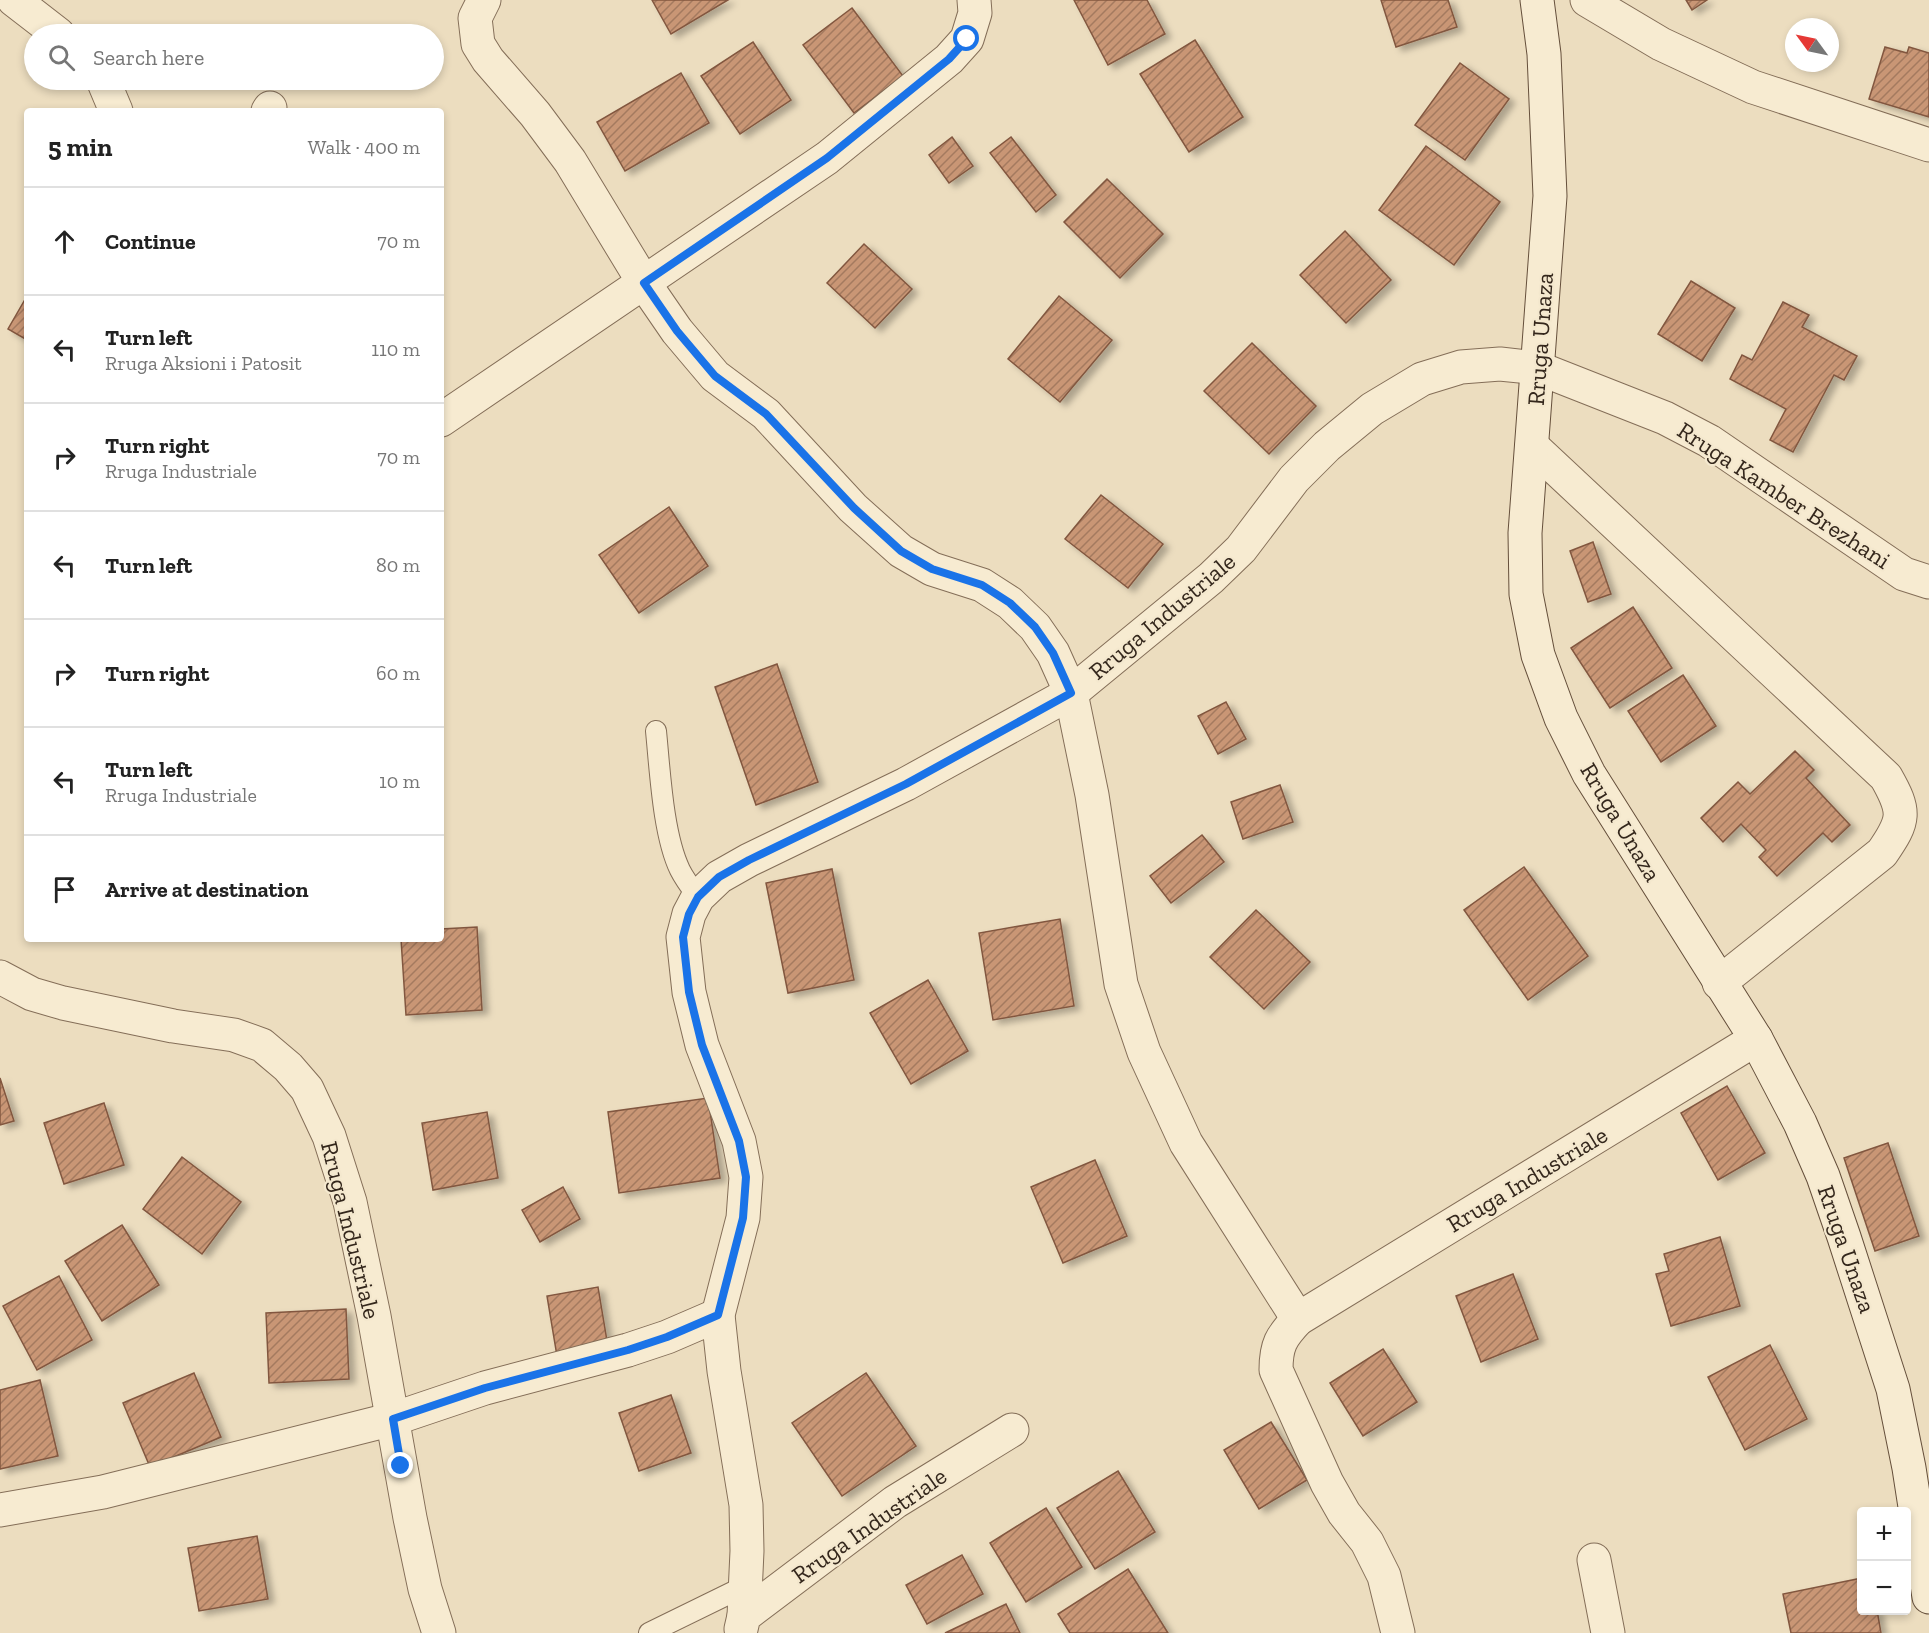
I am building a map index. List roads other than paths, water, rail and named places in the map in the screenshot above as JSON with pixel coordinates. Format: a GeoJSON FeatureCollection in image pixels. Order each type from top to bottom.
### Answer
{"type":"FeatureCollection","features":[{"type":"Feature","properties":{"kind":"street"},"geometry":{"type":"LineString","coordinates":[[14,0],[45,24]]}},
{"type":"Feature","properties":{"kind":"street"},"geometry":{"type":"LineString","coordinates":[[484,0],[475,18],[478,44],[488,60],[535,114],[570,161],[644,283],[677,331],[715,376],[766,414],[854,508],[901,551],[932,569],[982,585],[1010,603],[1035,627],[1053,653],[1071,693],[1092,795],[1121,984],[1144,1052],[1186,1143],[1298,1319],[1283,1335],[1276,1353],[1276,1370],[1327,1483],[1344,1513],[1367,1542],[1384,1576],[1398,1633]]}},
{"type":"Feature","properties":{"kind":"street"},"geometry":{"type":"LineString","coordinates":[[444,418],[827,158],[949,59],[967,39],[975,14],[974,0]]}},
{"type":"Feature","properties":{"kind":"street","name":"Rruga Unaza"},"geometry":{"type":"LineString","coordinates":[[1537,0],[1544,54],[1550,196],[1525,533],[1526,594],[1538,655],[1561,718],[1589,774],[1756,1039],[1800,1123],[1823,1176],[1893,1389],[1909,1468],[1929,1597]]}},
{"type":"Feature","properties":{"kind":"street"},"geometry":{"type":"LineString","coordinates":[[1587,0],[1661,44],[1753,87],[1929,145]]}},
{"type":"Feature","properties":{"kind":"street"},"geometry":{"type":"LineString","coordinates":[[107,90],[115,108]]}},
{"type":"Feature","properties":{"kind":"street","name":"Rruga Industriale"},"geometry":{"type":"LineString","coordinates":[[698,897],[719,877],[749,860],[906,784],[1071,693],[1211,578],[1241,549],[1294,479],[1327,446],[1372,409],[1422,379],[1461,367],[1500,364],[1538,368]]}},
{"type":"Feature","properties":{"kind":"street","name":"Rruga Kamber Brezhani"},"geometry":{"type":"LineString","coordinates":[[1538,368],[1665,418],[1700,437],[1904,574],[1929,582]]}},
{"type":"Feature","properties":{"kind":"street"},"geometry":{"type":"LineString","coordinates":[[1532,446],[1886,777],[1900,801],[1899,830],[1882,853],[1719,983]]}},
{"type":"Feature","properties":{"kind":"street"},"geometry":{"type":"LineString","coordinates":[[698,897],[689,914],[683,937],[689,992],[702,1045],[739,1141],[746,1177],[743,1218],[718,1315],[724,1371],[746,1505],[743,1612]]}},
{"type":"Feature","properties":{"kind":"street","name":"Rruga Industriale"},"geometry":{"type":"LineString","coordinates":[[0,977],[32,994],[63,1003],[172,1026],[234,1035],[262,1045],[288,1067],[307,1089],[329,1136],[350,1202],[374,1316],[410,1518],[423,1579],[439,1633]]}},
{"type":"Feature","properties":{"kind":"street","name":"Rruga Industriale"},"geometry":{"type":"LineString","coordinates":[[1298,1319],[1756,1039]]}},
{"type":"Feature","properties":{"kind":"street"},"geometry":{"type":"LineString","coordinates":[[0,1510],[103,1492],[393,1419],[485,1388],[628,1350],[667,1337],[718,1315]]}},
{"type":"Feature","properties":{"kind":"street","name":"Rruga Industriale"},"geometry":{"type":"LineString","coordinates":[[743,1612],[895,1502],[1012,1430]]}},
{"type":"Feature","properties":{"kind":"street"},"geometry":{"type":"LineString","coordinates":[[1594,1560],[1608,1633]]}},
{"type":"Feature","properties":{"kind":"lane"},"geometry":{"type":"LineString","coordinates":[[656,732],[664,802],[672,845],[680,870],[698,897]]}},
{"type":"Feature","properties":{"kind":"lane"},"geometry":{"type":"LineString","coordinates":[[649,1633],[743,1612]]}}]}
